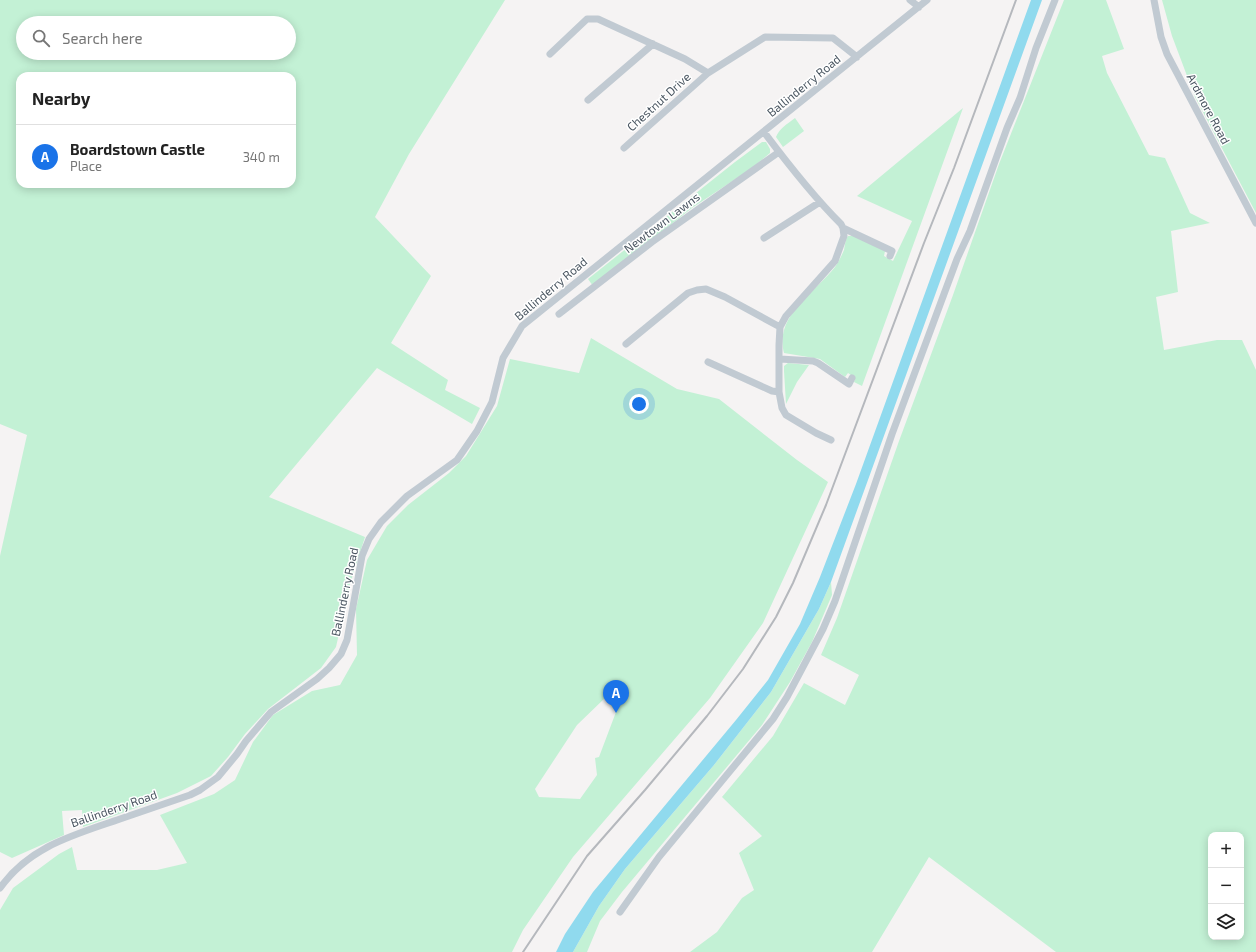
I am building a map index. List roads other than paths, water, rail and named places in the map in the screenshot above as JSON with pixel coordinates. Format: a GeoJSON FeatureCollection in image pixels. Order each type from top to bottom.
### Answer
{"type":"FeatureCollection","features":[{"type":"Feature","properties":{"kind":"street"},"geometry":{"type":"LineString","coordinates":[[910,0],[919,7]]}},
{"type":"Feature","properties":{"kind":"street","name":"Ballinderry Road"},"geometry":{"type":"LineString","coordinates":[[0,888],[19,866],[42,849],[69,836],[190,795],[214,780],[228,766],[246,741],[271,712],[317,679],[341,654],[347,640],[362,556],[369,539],[382,522],[407,496],[457,460],[477,431],[492,402],[503,358],[522,326],[927,0]]}},
{"type":"Feature","properties":{"kind":"street"},"geometry":{"type":"LineString","coordinates":[[620,912],[659,857],[773,719],[787,697],[823,629],[835,601],[892,434],[957,259],[1020,98],[1036,48],[1055,0]]}},
{"type":"Feature","properties":{"kind":"street","name":"Ardmore Road"},"geometry":{"type":"LineString","coordinates":[[1154,0],[1161,37],[1167,54],[1256,223]]}},
{"type":"Feature","properties":{"kind":"street","name":"Chestnut Drive"},"geometry":{"type":"LineString","coordinates":[[550,54],[587,19],[598,19],[685,59],[708,73]]}},
{"type":"Feature","properties":{"kind":"street","name":"Chestnut Drive"},"geometry":{"type":"LineString","coordinates":[[624,148],[708,73],[766,37],[833,38],[857,57]]}},
{"type":"Feature","properties":{"kind":"street"},"geometry":{"type":"LineString","coordinates":[[588,100],[653,44]]}},
{"type":"Feature","properties":{"kind":"street"},"geometry":{"type":"LineString","coordinates":[[764,132],[820,202],[843,228],[844,236],[836,261],[786,316],[780,327],[779,392],[782,408],[786,415],[831,440]]}},
{"type":"Feature","properties":{"kind":"street","name":"Newtown Lawns"},"geometry":{"type":"LineString","coordinates":[[560,314],[658,238],[779,152]]}},
{"type":"Feature","properties":{"kind":"street"},"geometry":{"type":"LineString","coordinates":[[764,238],[820,202]]}},
{"type":"Feature","properties":{"kind":"street"},"geometry":{"type":"LineString","coordinates":[[843,228],[892,250],[890,256]]}},
{"type":"Feature","properties":{"kind":"street"},"geometry":{"type":"LineString","coordinates":[[626,344],[688,294],[697,290],[706,289],[724,296],[780,327]]}},
{"type":"Feature","properties":{"kind":"street"},"geometry":{"type":"LineString","coordinates":[[780,359],[813,361],[849,384],[852,378]]}},
{"type":"Feature","properties":{"kind":"street"},"geometry":{"type":"LineString","coordinates":[[708,362],[772,391],[779,392]]}},
{"type":"Feature","properties":{"kind":"water"},"geometry":{"type":"Polygon","coordinates":[[[1031,0],[1042,0],[831,582],[819,609],[771,692],[714,765],[625,869],[599,906],[573,952],[556,952],[565,934],[593,892],[768,680],[800,624],[856,484],[1031,0]]]}},
{"type":"Feature","properties":{"kind":"railway"},"geometry":{"type":"LineString","coordinates":[[523,952],[587,856],[707,716],[743,669],[776,617],[793,583],[826,505],[1016,0]]}},
{"type":"Feature","properties":{"kind":"place","name":"Boardstown Castle"},"geometry":{"type":"Point","coordinates":[616,713]}}]}
